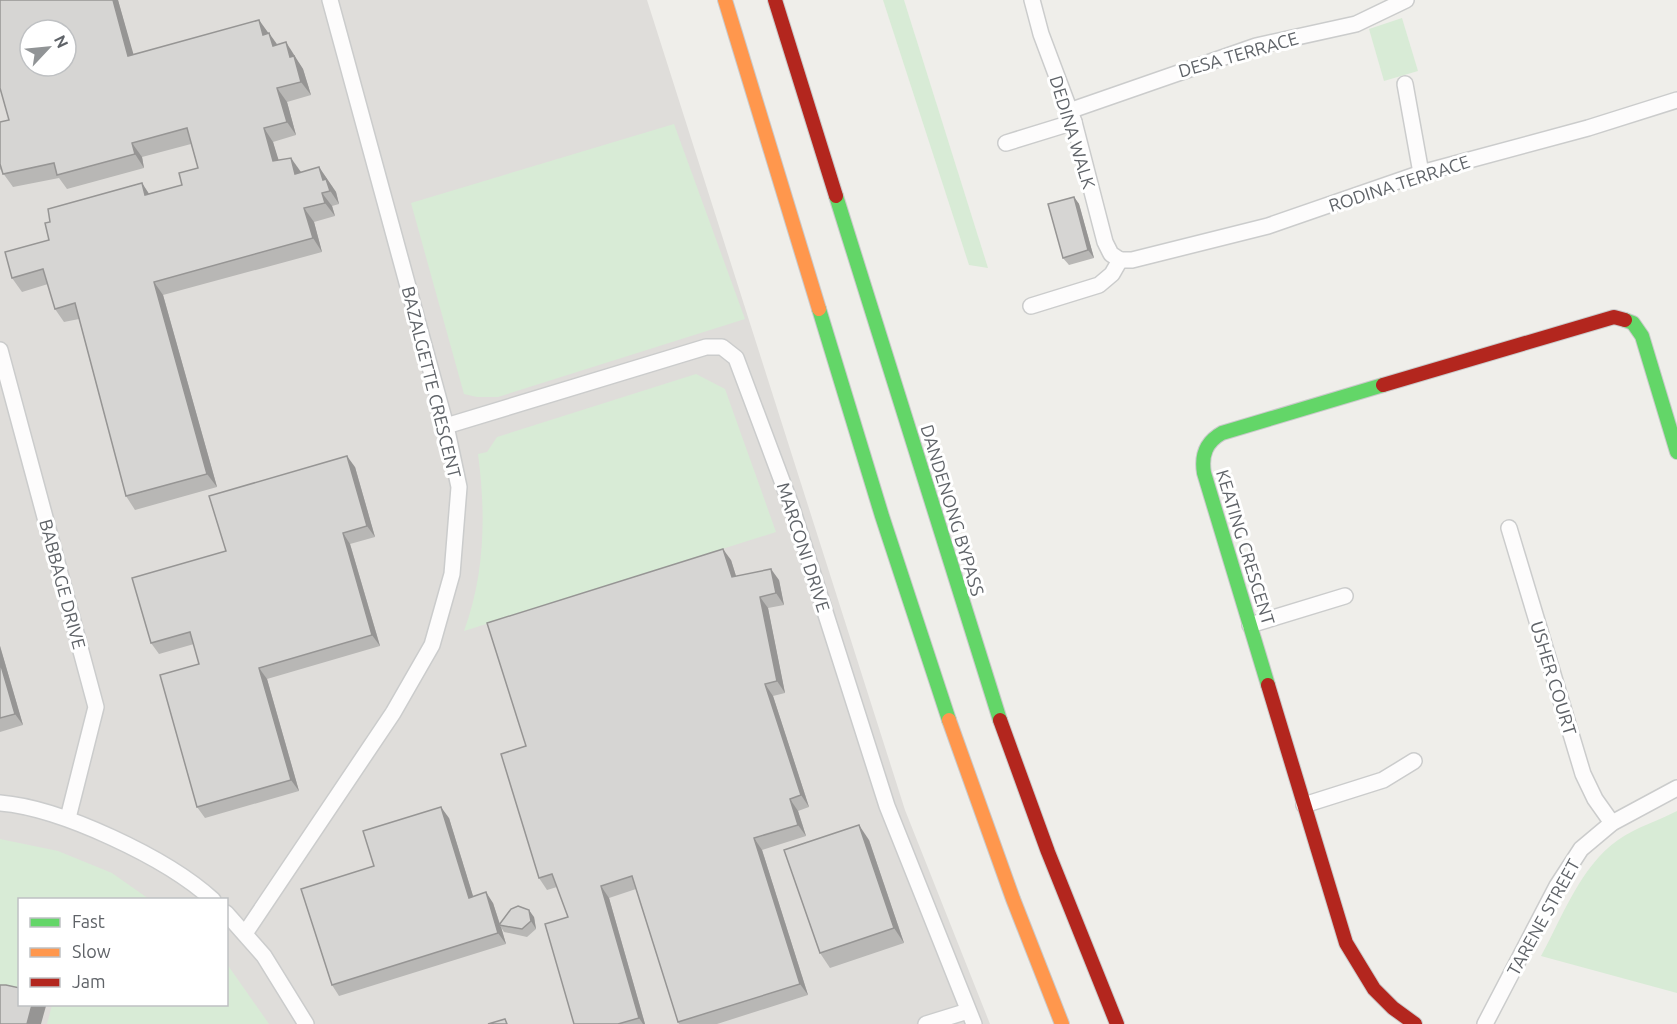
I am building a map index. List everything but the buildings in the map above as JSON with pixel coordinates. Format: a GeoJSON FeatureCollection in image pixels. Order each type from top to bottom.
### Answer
{"type":"FeatureCollection","features":[{"type":"Feature","properties":{"kind":"main road"},"geometry":{"type":"LineString","coordinates":[[725,0],[931,670],[995,854],[1062,1024]]}},
{"type":"Feature","properties":{"kind":"main road","name":"DANDENONG BYPASS"},"geometry":{"type":"LineString","coordinates":[[775,0],[993,700],[1052,862],[1117,1024]]}},
{"type":"Feature","properties":{"kind":"main road","name":"KEATING CRESCENT"},"geometry":{"type":"LineString","coordinates":[[1415,1024],[1378,995],[1353,959],[1304,805],[1203,465],[1208,443],[1222,433],[1614,317],[1633,323],[1642,336],[1677,452]]}},
{"type":"Feature","properties":{"kind":"street","name":"BAZALGETTE CRESCENT"},"geometry":{"type":"LineString","coordinates":[[246,932],[393,713],[432,645],[452,574],[459,487],[446,426],[330,0]]}},
{"type":"Feature","properties":{"kind":"street","name":"DEDINA WALK"},"geometry":{"type":"LineString","coordinates":[[1032,0],[1041,34],[1071,117],[1105,242],[1111,254],[1120,260]]}},
{"type":"Feature","properties":{"kind":"street","name":"DESA TERRACE"},"geometry":{"type":"LineString","coordinates":[[1006,143],[1256,45],[1356,24],[1406,0]]}},
{"type":"Feature","properties":{"kind":"street"},"geometry":{"type":"LineString","coordinates":[[1405,84],[1421,173]]}},
{"type":"Feature","properties":{"kind":"street","name":"RODINA TERRACE"},"geometry":{"type":"LineString","coordinates":[[1120,260],[1132,260],[1268,226],[1421,173],[1588,128],[1677,100]]}},
{"type":"Feature","properties":{"kind":"street"},"geometry":{"type":"LineString","coordinates":[[1031,306],[1099,285],[1112,274],[1120,260]]}},
{"type":"Feature","properties":{"kind":"street","name":"MARCONI DRIVE"},"geometry":{"type":"LineString","coordinates":[[446,426],[706,346],[722,347],[736,358],[791,505],[887,807],[971,1018]]}},
{"type":"Feature","properties":{"kind":"street","name":"BABBAGE DRIVE"},"geometry":{"type":"LineString","coordinates":[[0,350],[96,707],[68,818]]}},
{"type":"Feature","properties":{"kind":"street","name":"USHER COURT"},"geometry":{"type":"LineString","coordinates":[[1509,528],[1583,774],[1595,799],[1612,823]]}},
{"type":"Feature","properties":{"kind":"street"},"geometry":{"type":"LineString","coordinates":[[1250,624],[1345,596]]}},
{"type":"Feature","properties":{"kind":"street"},"geometry":{"type":"LineString","coordinates":[[1304,805],[1383,780],[1414,761]]}},
{"type":"Feature","properties":{"kind":"street","name":"TARENE STREET"},"geometry":{"type":"LineString","coordinates":[[1485,1024],[1567,868],[1593,837],[1612,823],[1677,788]]}},
{"type":"Feature","properties":{"kind":"street"},"geometry":{"type":"LineString","coordinates":[[0,803],[68,818],[167,866],[210,898]]}},
{"type":"Feature","properties":{"kind":"street"},"geometry":{"type":"LineString","coordinates":[[228,915],[246,932],[284,986],[306,1024]]}},
{"type":"Feature","properties":{"kind":"street"},"geometry":{"type":"LineString","coordinates":[[926,1024],[971,1018]]}},
{"type":"Feature","properties":{"kind":"shaded area"},"geometry":{"type":"Polygon","coordinates":[[[0,0],[647,0],[905,810],[990,1024],[0,1024],[0,0]]]}},
{"type":"Feature","properties":{"kind":"green space"},"geometry":{"type":"Polygon","coordinates":[[[883,0],[904,0],[988,268],[969,265],[883,0]]]}},
{"type":"Feature","properties":{"kind":"green space"},"geometry":{"type":"Polygon","coordinates":[[[1402,18],[1418,71],[1384,81],[1369,29],[1402,18]]]}},
{"type":"Feature","properties":{"kind":"green space"},"geometry":{"type":"Polygon","coordinates":[[[674,124],[745,319],[498,397],[477,397],[464,394],[411,203],[674,124]]]}},
{"type":"Feature","properties":{"kind":"green space"},"geometry":{"type":"Polygon","coordinates":[[[696,374],[725,389],[776,532],[464,631],[476,588],[482,544],[481,476],[478,454],[487,452],[497,437],[696,374]]]}},
{"type":"Feature","properties":{"kind":"green space"},"geometry":{"type":"Polygon","coordinates":[[[1677,811],[1677,993],[1541,956],[1583,878],[1605,851],[1632,831],[1677,811]]]}},
{"type":"Feature","properties":{"kind":"green space"},"geometry":{"type":"Polygon","coordinates":[[[0,839],[58,851],[112,873],[148,898],[18,898],[18,996],[0,996],[0,839]]]}},
{"type":"Feature","properties":{"kind":"green space"},"geometry":{"type":"Polygon","coordinates":[[[228,965],[269,1024],[47,1024],[52,1006],[228,1006],[228,965]]]}},
{"type":"Feature","properties":{"kind":"traffic: fast"},"geometry":{"type":"LineString","coordinates":[[836,196],[1000,720]]}},
{"type":"Feature","properties":{"kind":"traffic: fast"},"geometry":{"type":"LineString","coordinates":[[819,309],[882,516],[949,720]]}},
{"type":"Feature","properties":{"kind":"traffic: fast"},"geometry":{"type":"LineString","coordinates":[[1625,320],[1633,323],[1642,336],[1677,452]]}},
{"type":"Feature","properties":{"kind":"traffic: fast"},"geometry":{"type":"LineString","coordinates":[[1268,685],[1204,473],[1204,455],[1208,445],[1222,433],[1383,385]]}},
{"type":"Feature","properties":{"kind":"traffic: slow"},"geometry":{"type":"LineString","coordinates":[[725,0],[819,309]]}},
{"type":"Feature","properties":{"kind":"traffic: slow"},"geometry":{"type":"LineString","coordinates":[[949,720],[1013,899],[1062,1024]]}},
{"type":"Feature","properties":{"kind":"traffic: jam"},"geometry":{"type":"LineString","coordinates":[[775,0],[836,196]]}},
{"type":"Feature","properties":{"kind":"traffic: jam"},"geometry":{"type":"LineString","coordinates":[[1383,385],[1614,317],[1625,320]]}},
{"type":"Feature","properties":{"kind":"traffic: jam"},"geometry":{"type":"LineString","coordinates":[[1268,685],[1346,943],[1374,989],[1393,1008],[1415,1024]]}},
{"type":"Feature","properties":{"kind":"traffic: jam"},"geometry":{"type":"LineString","coordinates":[[1000,720],[1048,852],[1117,1024]]}}]}
